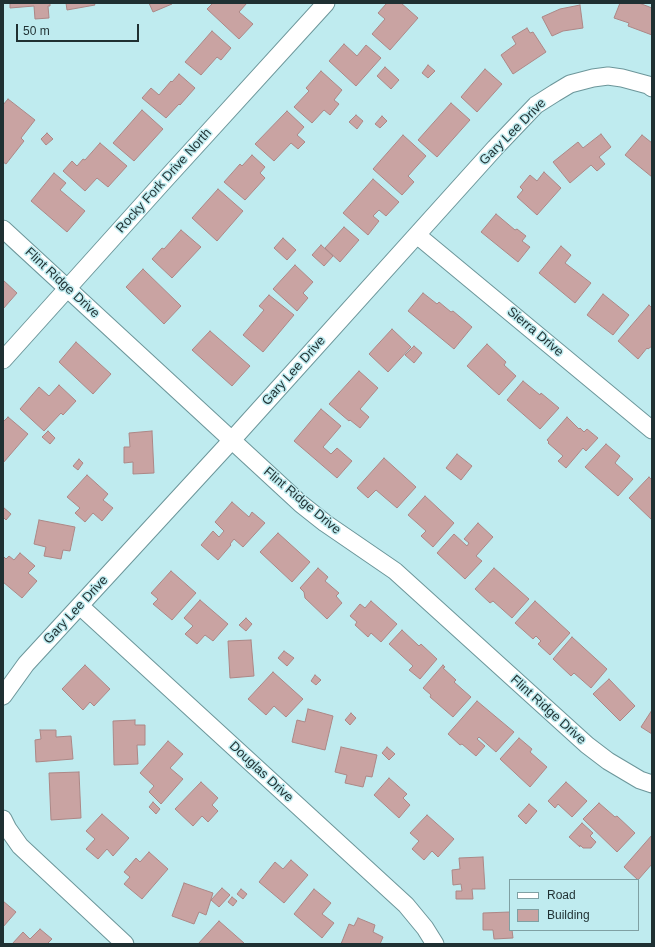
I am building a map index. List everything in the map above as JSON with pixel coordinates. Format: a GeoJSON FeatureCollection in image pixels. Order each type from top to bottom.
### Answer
{"type":"FeatureCollection","features":[{"type":"Feature","properties":{"kind":"street","name":"Rocky Fork Drive North"},"geometry":{"type":"LineString","coordinates":[[3,360],[326,3]]}},
{"type":"Feature","properties":{"kind":"street","name":"Gary Lee Drive"},"geometry":{"type":"LineString","coordinates":[[3,696],[26,664],[232,440],[536,105],[570,84],[593,78],[608,76],[622,78],[648,85],[652,88]]}},
{"type":"Feature","properties":{"kind":"street","name":"Flint Ridge Drive"},"geometry":{"type":"LineString","coordinates":[[3,229],[301,504],[324,523],[395,571],[587,745],[608,761],[640,780],[652,784]]}},
{"type":"Feature","properties":{"kind":"street","name":"Sierra Drive"},"geometry":{"type":"LineString","coordinates":[[417,235],[652,430]]}},
{"type":"Feature","properties":{"kind":"street","name":"Douglas Drive"},"geometry":{"type":"LineString","coordinates":[[80,606],[406,905],[425,928],[435,944]]}},
{"type":"Feature","properties":{"kind":"street"},"geometry":{"type":"LineString","coordinates":[[3,819],[20,846],[125,944]]}},
{"type":"Feature","properties":{"kind":"building"},"geometry":{"type":"Polygon","coordinates":[[[10,3],[50,3],[50,6],[48,6],[49,18],[35,19],[34,6],[10,8],[10,3]]]}},
{"type":"Feature","properties":{"kind":"building"},"geometry":{"type":"Polygon","coordinates":[[[66,3],[94,3],[95,5],[67,10],[66,3]]]}},
{"type":"Feature","properties":{"kind":"building"},"geometry":{"type":"Polygon","coordinates":[[[149,3],[172,3],[172,4],[153,12],[149,3]]]}},
{"type":"Feature","properties":{"kind":"building"},"geometry":{"type":"Polygon","coordinates":[[[213,3],[247,3],[239,12],[253,24],[239,39],[207,9],[213,3]]]}},
{"type":"Feature","properties":{"kind":"building"},"geometry":{"type":"Polygon","coordinates":[[[387,3],[401,3],[418,18],[390,50],[372,34],[385,19],[378,13],[387,3]]]}},
{"type":"Feature","properties":{"kind":"building"},"geometry":{"type":"Polygon","coordinates":[[[620,3],[639,3],[652,8],[652,35],[628,26],[629,23],[614,18],[620,3]]]}},
{"type":"Feature","properties":{"kind":"building"},"geometry":{"type":"Polygon","coordinates":[[[580,5],[583,28],[563,31],[552,36],[542,17],[560,9],[580,5]]]}},
{"type":"Feature","properties":{"kind":"building"},"geometry":{"type":"Polygon","coordinates":[[[527,28],[530,33],[533,32],[546,52],[513,74],[501,55],[516,44],[512,37],[527,28]]]}},
{"type":"Feature","properties":{"kind":"building"},"geometry":{"type":"Polygon","coordinates":[[[212,31],[231,48],[221,60],[217,57],[201,75],[185,62],[212,31]]]}},
{"type":"Feature","properties":{"kind":"building"},"geometry":{"type":"Polygon","coordinates":[[[344,44],[357,56],[366,45],[381,58],[356,86],[329,61],[344,44]]]}},
{"type":"Feature","properties":{"kind":"building"},"geometry":{"type":"Polygon","coordinates":[[[428,65],[435,71],[428,78],[422,73],[428,65]]]}},
{"type":"Feature","properties":{"kind":"building"},"geometry":{"type":"Polygon","coordinates":[[[385,67],[399,80],[391,89],[377,76],[385,67]]]}},
{"type":"Feature","properties":{"kind":"building"},"geometry":{"type":"Polygon","coordinates":[[[485,69],[502,84],[477,112],[461,97],[485,69]]]}},
{"type":"Feature","properties":{"kind":"building"},"geometry":{"type":"Polygon","coordinates":[[[321,71],[342,90],[334,100],[339,104],[330,115],[324,110],[312,123],[294,107],[309,91],[306,88],[321,71]]]}},
{"type":"Feature","properties":{"kind":"building"},"geometry":{"type":"Polygon","coordinates":[[[179,74],[195,88],[166,118],[142,98],[151,88],[159,95],[179,74]]]}},
{"type":"Feature","properties":{"kind":"building"},"geometry":{"type":"Polygon","coordinates":[[[8,99],[35,120],[21,138],[24,141],[6,164],[3,162],[3,105],[8,99]]]}},
{"type":"Feature","properties":{"kind":"building"},"geometry":{"type":"Polygon","coordinates":[[[451,103],[470,120],[437,157],[418,140],[451,103]]]}},
{"type":"Feature","properties":{"kind":"building"},"geometry":{"type":"Polygon","coordinates":[[[142,110],[163,129],[134,161],[113,143],[142,110]]]}},
{"type":"Feature","properties":{"kind":"building"},"geometry":{"type":"Polygon","coordinates":[[[287,111],[304,127],[297,135],[305,142],[298,149],[291,143],[274,161],[255,144],[287,111]]]}},
{"type":"Feature","properties":{"kind":"building"},"geometry":{"type":"Polygon","coordinates":[[[356,115],[363,121],[357,129],[349,122],[356,115]]]}},
{"type":"Feature","properties":{"kind":"building"},"geometry":{"type":"Polygon","coordinates":[[[382,116],[387,121],[380,128],[375,124],[382,116]]]}},
{"type":"Feature","properties":{"kind":"building"},"geometry":{"type":"Polygon","coordinates":[[[47,133],[53,139],[46,145],[41,139],[47,133]]]}},
{"type":"Feature","properties":{"kind":"building"},"geometry":{"type":"Polygon","coordinates":[[[601,134],[611,147],[599,157],[605,164],[597,171],[591,165],[570,183],[553,162],[578,142],[583,148],[601,134]]]}},
{"type":"Feature","properties":{"kind":"building"},"geometry":{"type":"Polygon","coordinates":[[[403,135],[426,156],[408,176],[414,182],[402,195],[373,169],[403,135]]]}},
{"type":"Feature","properties":{"kind":"building"},"geometry":{"type":"Polygon","coordinates":[[[642,135],[652,143],[652,177],[625,155],[642,135]]]}},
{"type":"Feature","properties":{"kind":"building"},"geometry":{"type":"Polygon","coordinates":[[[100,143],[127,166],[108,187],[97,178],[85,191],[63,171],[72,161],[77,166],[83,159],[85,160],[100,143]]]}},
{"type":"Feature","properties":{"kind":"building"},"geometry":{"type":"Polygon","coordinates":[[[252,155],[265,167],[260,173],[265,178],[245,200],[224,182],[240,164],[242,166],[252,155]]]}},
{"type":"Feature","properties":{"kind":"building"},"geometry":{"type":"Polygon","coordinates":[[[544,172],[561,188],[537,215],[517,197],[523,190],[520,187],[530,175],[537,181],[544,172]]]}},
{"type":"Feature","properties":{"kind":"building"},"geometry":{"type":"Polygon","coordinates":[[[54,173],[66,183],[60,190],[85,211],[67,232],[31,201],[54,173]]]}},
{"type":"Feature","properties":{"kind":"building"},"geometry":{"type":"Polygon","coordinates":[[[373,179],[399,202],[386,216],[379,210],[373,216],[379,221],[368,235],[343,213],[373,179]]]}},
{"type":"Feature","properties":{"kind":"building"},"geometry":{"type":"Polygon","coordinates":[[[218,189],[243,211],[217,241],[192,218],[218,189]]]}},
{"type":"Feature","properties":{"kind":"building"},"geometry":{"type":"Polygon","coordinates":[[[496,214],[515,230],[517,229],[526,236],[522,241],[530,247],[518,262],[481,232],[496,214]]]}},
{"type":"Feature","properties":{"kind":"building"},"geometry":{"type":"Polygon","coordinates":[[[344,227],[359,240],[340,262],[325,248],[344,227]]]}},
{"type":"Feature","properties":{"kind":"building"},"geometry":{"type":"Polygon","coordinates":[[[181,230],[201,247],[172,278],[152,259],[162,248],[164,249],[181,230]]]}},
{"type":"Feature","properties":{"kind":"building"},"geometry":{"type":"Polygon","coordinates":[[[283,238],[296,250],[287,260],[274,248],[283,238]]]}},
{"type":"Feature","properties":{"kind":"building"},"geometry":{"type":"Polygon","coordinates":[[[321,245],[333,256],[324,266],[312,255],[321,245]]]}},
{"type":"Feature","properties":{"kind":"building"},"geometry":{"type":"Polygon","coordinates":[[[561,246],[571,255],[565,263],[591,283],[575,303],[539,273],[561,246]]]}},
{"type":"Feature","properties":{"kind":"building"},"geometry":{"type":"Polygon","coordinates":[[[295,265],[313,282],[303,293],[308,298],[297,311],[273,289],[295,265]]]}},
{"type":"Feature","properties":{"kind":"building"},"geometry":{"type":"Polygon","coordinates":[[[143,269],[181,306],[164,324],[126,287],[143,269]]]}},
{"type":"Feature","properties":{"kind":"building"},"geometry":{"type":"Polygon","coordinates":[[[3,280],[17,293],[3,309],[3,280]]]}},
{"type":"Feature","properties":{"kind":"building"},"geometry":{"type":"Polygon","coordinates":[[[423,293],[437,304],[439,302],[451,312],[453,311],[472,327],[454,349],[408,311],[423,293]]]}},
{"type":"Feature","properties":{"kind":"building"},"geometry":{"type":"Polygon","coordinates":[[[603,294],[629,315],[613,335],[587,315],[603,294]]]}},
{"type":"Feature","properties":{"kind":"building"},"geometry":{"type":"Polygon","coordinates":[[[269,295],[294,315],[263,352],[243,335],[264,310],[259,306],[269,295]]]}},
{"type":"Feature","properties":{"kind":"building"},"geometry":{"type":"Polygon","coordinates":[[[649,305],[652,308],[652,346],[648,349],[647,348],[638,359],[618,341],[649,305]]]}},
{"type":"Feature","properties":{"kind":"building"},"geometry":{"type":"Polygon","coordinates":[[[392,329],[411,347],[388,372],[369,354],[392,329]]]}},
{"type":"Feature","properties":{"kind":"building"},"geometry":{"type":"Polygon","coordinates":[[[210,331],[250,366],[232,386],[192,350],[210,331]]]}},
{"type":"Feature","properties":{"kind":"building"},"geometry":{"type":"Polygon","coordinates":[[[76,342],[111,374],[93,394],[59,362],[76,342]]]}},
{"type":"Feature","properties":{"kind":"building"},"geometry":{"type":"Polygon","coordinates":[[[487,344],[506,362],[504,365],[516,376],[499,395],[467,366],[487,344]]]}},
{"type":"Feature","properties":{"kind":"building"},"geometry":{"type":"Polygon","coordinates":[[[414,346],[422,353],[414,363],[405,355],[414,346]]]}},
{"type":"Feature","properties":{"kind":"building"},"geometry":{"type":"Polygon","coordinates":[[[359,371],[378,388],[360,409],[369,417],[360,428],[329,404],[359,371]]]}},
{"type":"Feature","properties":{"kind":"building"},"geometry":{"type":"Polygon","coordinates":[[[523,381],[540,395],[541,393],[559,408],[540,429],[507,400],[523,381]]]}},
{"type":"Feature","properties":{"kind":"building"},"geometry":{"type":"Polygon","coordinates":[[[59,385],[76,401],[63,415],[61,413],[44,431],[20,409],[39,387],[49,396],[59,385]]]}},
{"type":"Feature","properties":{"kind":"building"},"geometry":{"type":"Polygon","coordinates":[[[321,409],[341,426],[323,447],[331,454],[337,448],[352,461],[337,478],[294,441],[321,409]]]}},
{"type":"Feature","properties":{"kind":"building"},"geometry":{"type":"Polygon","coordinates":[[[8,417],[28,434],[3,463],[3,422],[8,417]]]}},
{"type":"Feature","properties":{"kind":"building"},"geometry":{"type":"Polygon","coordinates":[[[567,417],[579,429],[580,428],[584,432],[587,429],[598,438],[586,451],[583,448],[566,468],[558,461],[563,456],[548,443],[549,442],[547,440],[567,417]]]}},
{"type":"Feature","properties":{"kind":"building"},"geometry":{"type":"Polygon","coordinates":[[[48,431],[55,438],[50,444],[42,437],[48,431]]]}},
{"type":"Feature","properties":{"kind":"building"},"geometry":{"type":"Polygon","coordinates":[[[152,431],[154,473],[133,474],[133,462],[124,463],[124,447],[130,447],[129,433],[152,431]]]}},
{"type":"Feature","properties":{"kind":"building"},"geometry":{"type":"Polygon","coordinates":[[[606,444],[620,456],[615,463],[633,479],[618,496],[585,467],[606,444]]]}},
{"type":"Feature","properties":{"kind":"building"},"geometry":{"type":"Polygon","coordinates":[[[457,454],[472,466],[461,480],[446,468],[457,454]]]}},
{"type":"Feature","properties":{"kind":"building"},"geometry":{"type":"Polygon","coordinates":[[[384,458],[416,487],[397,508],[376,490],[368,498],[357,488],[384,458]]]}},
{"type":"Feature","properties":{"kind":"building"},"geometry":{"type":"Polygon","coordinates":[[[79,459],[83,463],[78,470],[73,466],[79,459]]]}},
{"type":"Feature","properties":{"kind":"building"},"geometry":{"type":"Polygon","coordinates":[[[87,475],[108,494],[103,500],[113,508],[102,521],[93,513],[85,522],[75,513],[80,508],[67,497],[87,475]]]}},
{"type":"Feature","properties":{"kind":"building"},"geometry":{"type":"Polygon","coordinates":[[[649,477],[652,480],[652,520],[629,498],[649,477]]]}},
{"type":"Feature","properties":{"kind":"building"},"geometry":{"type":"Polygon","coordinates":[[[425,496],[454,523],[433,547],[421,536],[426,531],[408,515],[425,496]]]}},
{"type":"Feature","properties":{"kind":"building"},"geometry":{"type":"Polygon","coordinates":[[[232,502],[249,517],[252,512],[265,523],[243,547],[234,539],[230,544],[231,545],[218,560],[201,545],[213,531],[219,537],[224,531],[215,522],[232,502]]]}},
{"type":"Feature","properties":{"kind":"building"},"geometry":{"type":"Polygon","coordinates":[[[3,507],[11,514],[6,520],[3,517],[3,507]]]}},
{"type":"Feature","properties":{"kind":"building"},"geometry":{"type":"Polygon","coordinates":[[[39,520],[75,527],[70,551],[63,550],[61,559],[44,556],[46,547],[34,544],[39,520]]]}},
{"type":"Feature","properties":{"kind":"building"},"geometry":{"type":"Polygon","coordinates":[[[478,523],[493,537],[476,556],[482,561],[465,579],[437,553],[454,534],[467,546],[469,543],[464,539],[478,523]]]}},
{"type":"Feature","properties":{"kind":"building"},"geometry":{"type":"Polygon","coordinates":[[[278,533],[310,562],[292,582],[260,552],[278,533]]]}},
{"type":"Feature","properties":{"kind":"building"},"geometry":{"type":"Polygon","coordinates":[[[20,553],[35,566],[28,573],[37,581],[22,598],[3,582],[3,558],[4,557],[6,559],[9,556],[14,560],[20,553]]]}},
{"type":"Feature","properties":{"kind":"building"},"geometry":{"type":"Polygon","coordinates":[[[318,568],[328,577],[325,581],[339,593],[336,596],[342,603],[327,619],[305,598],[304,592],[300,588],[318,568]]]}},
{"type":"Feature","properties":{"kind":"building"},"geometry":{"type":"Polygon","coordinates":[[[494,568],[529,599],[512,618],[493,601],[490,603],[475,589],[494,568]]]}},
{"type":"Feature","properties":{"kind":"building"},"geometry":{"type":"Polygon","coordinates":[[[171,571],[196,593],[172,620],[153,604],[158,599],[151,593],[171,571]]]}},
{"type":"Feature","properties":{"kind":"building"},"geometry":{"type":"Polygon","coordinates":[[[200,600],[228,624],[213,641],[205,635],[197,644],[185,634],[193,626],[184,618],[200,600]]]}},
{"type":"Feature","properties":{"kind":"building"},"geometry":{"type":"Polygon","coordinates":[[[371,601],[397,624],[381,642],[371,633],[368,637],[355,625],[357,622],[350,616],[360,604],[365,608],[371,601]]]}},
{"type":"Feature","properties":{"kind":"building"},"geometry":{"type":"Polygon","coordinates":[[[535,601],[570,633],[550,655],[538,644],[541,641],[536,636],[533,639],[515,623],[535,601]]]}},
{"type":"Feature","properties":{"kind":"building"},"geometry":{"type":"Polygon","coordinates":[[[246,618],[252,624],[246,631],[239,625],[246,618]]]}},
{"type":"Feature","properties":{"kind":"building"},"geometry":{"type":"Polygon","coordinates":[[[402,630],[419,646],[421,644],[437,659],[420,679],[409,670],[413,666],[389,644],[402,630]]]}},
{"type":"Feature","properties":{"kind":"building"},"geometry":{"type":"Polygon","coordinates":[[[572,637],[607,669],[591,688],[574,673],[571,676],[553,659],[572,637]]]}},
{"type":"Feature","properties":{"kind":"building"},"geometry":{"type":"Polygon","coordinates":[[[251,640],[254,676],[230,678],[228,641],[251,640]]]}},
{"type":"Feature","properties":{"kind":"building"},"geometry":{"type":"Polygon","coordinates":[[[284,651],[294,658],[287,666],[278,658],[284,651]]]}},
{"type":"Feature","properties":{"kind":"building"},"geometry":{"type":"Polygon","coordinates":[[[85,665],[110,689],[94,706],[90,702],[83,710],[62,689],[85,665]]]}},
{"type":"Feature","properties":{"kind":"building"},"geometry":{"type":"Polygon","coordinates":[[[443,665],[445,667],[443,668],[456,680],[454,682],[471,697],[453,717],[430,697],[431,695],[423,688],[443,665]]]}},
{"type":"Feature","properties":{"kind":"building"},"geometry":{"type":"Polygon","coordinates":[[[273,672],[303,699],[286,717],[274,706],[266,715],[248,699],[273,672]]]}},
{"type":"Feature","properties":{"kind":"building"},"geometry":{"type":"Polygon","coordinates":[[[315,675],[321,680],[316,685],[311,681],[315,675]]]}},
{"type":"Feature","properties":{"kind":"building"},"geometry":{"type":"Polygon","coordinates":[[[609,679],[635,706],[620,721],[593,694],[609,679]]]}},
{"type":"Feature","properties":{"kind":"building"},"geometry":{"type":"Polygon","coordinates":[[[477,701],[514,732],[496,752],[479,737],[477,739],[485,746],[476,756],[462,744],[460,745],[448,734],[477,701]]]}},
{"type":"Feature","properties":{"kind":"building"},"geometry":{"type":"Polygon","coordinates":[[[308,709],[333,716],[325,750],[292,742],[297,720],[305,722],[308,709]]]}},
{"type":"Feature","properties":{"kind":"building"},"geometry":{"type":"Polygon","coordinates":[[[652,710],[652,734],[641,727],[652,710]]]}},
{"type":"Feature","properties":{"kind":"building"},"geometry":{"type":"Polygon","coordinates":[[[351,713],[356,718],[350,725],[345,720],[351,713]]]}},
{"type":"Feature","properties":{"kind":"building"},"geometry":{"type":"Polygon","coordinates":[[[135,720],[135,725],[145,725],[145,745],[137,745],[138,764],[114,765],[113,721],[135,720]]]}},
{"type":"Feature","properties":{"kind":"building"},"geometry":{"type":"Polygon","coordinates":[[[40,730],[56,730],[56,737],[71,736],[73,759],[36,762],[35,740],[41,739],[40,730]]]}},
{"type":"Feature","properties":{"kind":"building"},"geometry":{"type":"Polygon","coordinates":[[[519,738],[532,749],[530,752],[547,767],[530,787],[500,759],[519,738]]]}},
{"type":"Feature","properties":{"kind":"building"},"geometry":{"type":"Polygon","coordinates":[[[168,741],[183,754],[170,768],[183,779],[161,804],[149,792],[154,786],[140,773],[168,741]]]}},
{"type":"Feature","properties":{"kind":"building"},"geometry":{"type":"Polygon","coordinates":[[[341,747],[377,755],[372,777],[366,776],[363,787],[345,783],[347,775],[335,772],[341,747]]]}},
{"type":"Feature","properties":{"kind":"building"},"geometry":{"type":"Polygon","coordinates":[[[387,747],[395,754],[389,760],[382,753],[387,747]]]}},
{"type":"Feature","properties":{"kind":"building"},"geometry":{"type":"Polygon","coordinates":[[[79,772],[81,818],[51,820],[49,773],[79,772]]]}},
{"type":"Feature","properties":{"kind":"building"},"geometry":{"type":"Polygon","coordinates":[[[389,778],[407,794],[403,798],[410,805],[399,818],[374,795],[389,778]]]}},
{"type":"Feature","properties":{"kind":"building"},"geometry":{"type":"Polygon","coordinates":[[[201,782],[218,798],[212,805],[218,811],[208,822],[202,816],[193,826],[175,809],[201,782]]]}},
{"type":"Feature","properties":{"kind":"building"},"geometry":{"type":"Polygon","coordinates":[[[566,782],[587,801],[572,817],[558,804],[555,808],[548,801],[566,782]]]}},
{"type":"Feature","properties":{"kind":"building"},"geometry":{"type":"Polygon","coordinates":[[[153,802],[160,809],[156,814],[149,807],[153,802]]]}},
{"type":"Feature","properties":{"kind":"building"},"geometry":{"type":"Polygon","coordinates":[[[599,803],[615,817],[617,816],[635,833],[617,852],[583,819],[599,803]]]}},
{"type":"Feature","properties":{"kind":"building"},"geometry":{"type":"Polygon","coordinates":[[[529,804],[537,811],[526,824],[518,816],[529,804]]]}},
{"type":"Feature","properties":{"kind":"building"},"geometry":{"type":"Polygon","coordinates":[[[102,814],[129,838],[113,856],[107,849],[98,859],[86,849],[95,839],[86,831],[102,814]]]}},
{"type":"Feature","properties":{"kind":"building"},"geometry":{"type":"Polygon","coordinates":[[[427,815],[454,839],[438,857],[432,851],[424,860],[412,849],[419,841],[410,833],[427,815]]]}},
{"type":"Feature","properties":{"kind":"building"},"geometry":{"type":"Polygon","coordinates":[[[582,823],[593,833],[590,836],[596,842],[591,848],[583,848],[580,845],[580,847],[569,837],[582,823]]]}},
{"type":"Feature","properties":{"kind":"building"},"geometry":{"type":"Polygon","coordinates":[[[652,835],[652,864],[639,879],[637,879],[624,867],[652,835]]]}},
{"type":"Feature","properties":{"kind":"building"},"geometry":{"type":"Polygon","coordinates":[[[149,852],[168,869],[142,899],[124,884],[130,877],[124,872],[136,858],[140,862],[149,852]]]}},
{"type":"Feature","properties":{"kind":"building"},"geometry":{"type":"Polygon","coordinates":[[[483,857],[485,889],[472,889],[473,899],[456,899],[456,891],[462,891],[461,884],[453,885],[452,870],[460,869],[459,858],[483,857]]]}},
{"type":"Feature","properties":{"kind":"building"},"geometry":{"type":"Polygon","coordinates":[[[291,860],[308,875],[284,903],[259,882],[275,862],[283,869],[291,860]]]}},
{"type":"Feature","properties":{"kind":"building"},"geometry":{"type":"Polygon","coordinates":[[[184,883],[213,893],[206,915],[199,912],[194,924],[172,916],[184,883]]]}},
{"type":"Feature","properties":{"kind":"building"},"geometry":{"type":"Polygon","coordinates":[[[222,888],[230,895],[219,907],[211,900],[222,888]]]}},
{"type":"Feature","properties":{"kind":"building"},"geometry":{"type":"Polygon","coordinates":[[[241,889],[247,894],[243,899],[237,894],[241,889]]]}},
{"type":"Feature","properties":{"kind":"building"},"geometry":{"type":"Polygon","coordinates":[[[314,889],[331,903],[322,914],[334,923],[322,938],[294,914],[314,889]]]}},
{"type":"Feature","properties":{"kind":"building"},"geometry":{"type":"Polygon","coordinates":[[[232,897],[237,901],[233,906],[228,902],[232,897]]]}},
{"type":"Feature","properties":{"kind":"building"},"geometry":{"type":"Polygon","coordinates":[[[3,901],[16,912],[3,927],[3,901]]]}},
{"type":"Feature","properties":{"kind":"building"},"geometry":{"type":"Polygon","coordinates":[[[509,912],[509,931],[512,931],[513,938],[494,939],[493,930],[483,930],[483,913],[509,912]]]}},
{"type":"Feature","properties":{"kind":"building"},"geometry":{"type":"Polygon","coordinates":[[[358,918],[375,925],[373,932],[383,937],[380,944],[341,944],[349,924],[354,926],[358,918]]]}},
{"type":"Feature","properties":{"kind":"building"},"geometry":{"type":"Polygon","coordinates":[[[219,921],[244,943],[198,944],[219,921]]]}},
{"type":"Feature","properties":{"kind":"building"},"geometry":{"type":"Polygon","coordinates":[[[40,929],[52,939],[47,944],[12,944],[23,932],[30,939],[40,929]]]}}]}
